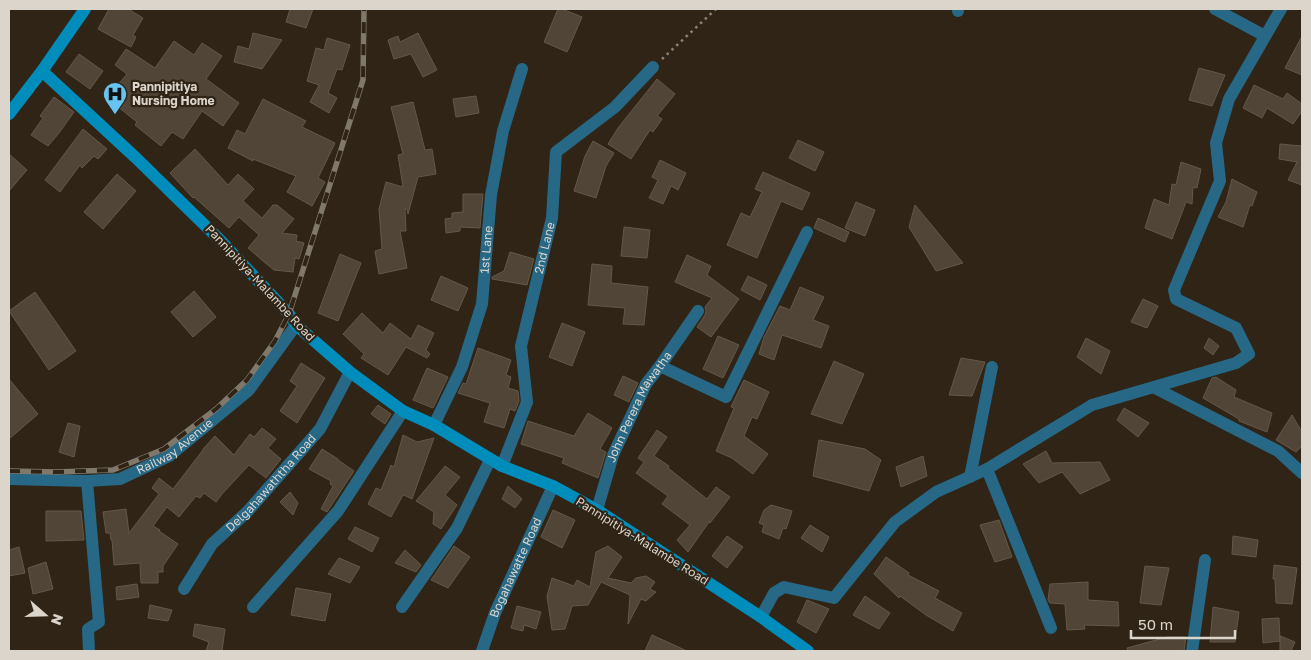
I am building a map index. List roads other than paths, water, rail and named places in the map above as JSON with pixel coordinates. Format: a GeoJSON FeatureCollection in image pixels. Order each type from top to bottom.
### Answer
{"type":"FeatureCollection","features":[{"type":"Feature","properties":{"kind":"street"},"geometry":{"type":"LineString","coordinates":[[9,114],[42,71],[85,9]]}},
{"type":"Feature","properties":{"kind":"street"},"geometry":{"type":"LineString","coordinates":[[1215,9],[1265,36]]}},
{"type":"Feature","properties":{"kind":"street"},"geometry":{"type":"LineString","coordinates":[[761,617],[774,593],[784,587],[834,598],[895,522],[936,492],[987,468],[1092,405],[1236,364],[1249,354],[1236,328],[1176,299],[1174,290],[1220,181],[1216,143],[1229,99],[1281,9]]}},
{"type":"Feature","properties":{"kind":"street","name":"2nd Lane"},"geometry":{"type":"LineString","coordinates":[[502,466],[527,402],[521,346],[552,218],[556,152],[615,107],[653,67]]}},
{"type":"Feature","properties":{"kind":"street","name":"1st Lane"},"geometry":{"type":"LineString","coordinates":[[434,425],[462,368],[482,304],[492,195],[503,131],[522,69]]}},
{"type":"Feature","properties":{"kind":"street","name":"Pannipitiya-Malambe Road"},"geometry":{"type":"LineString","coordinates":[[42,71],[222,241],[289,314],[296,325],[350,372],[404,411],[434,425],[490,460],[553,486],[597,510],[761,617],[808,651]]}},
{"type":"Feature","properties":{"kind":"street"},"geometry":{"type":"LineString","coordinates":[[660,366],[726,396],[807,232]]}},
{"type":"Feature","properties":{"kind":"street","name":"John Perera Mawatha"},"geometry":{"type":"LineString","coordinates":[[597,510],[614,455],[646,384],[698,311]]}},
{"type":"Feature","properties":{"kind":"street","name":"Railway Avenue"},"geometry":{"type":"LineString","coordinates":[[9,480],[88,481],[120,479],[169,456],[249,390],[296,325]]}},
{"type":"Feature","properties":{"kind":"street"},"geometry":{"type":"LineString","coordinates":[[970,477],[992,367]]}},
{"type":"Feature","properties":{"kind":"street","name":"Delgahawaththa Road"},"geometry":{"type":"LineString","coordinates":[[184,589],[212,544],[248,511],[320,429],[350,372]]}},
{"type":"Feature","properties":{"kind":"street"},"geometry":{"type":"LineString","coordinates":[[1155,388],[1278,451],[1302,473]]}},
{"type":"Feature","properties":{"kind":"street"},"geometry":{"type":"LineString","coordinates":[[253,608],[338,511],[404,411]]}},
{"type":"Feature","properties":{"kind":"street"},"geometry":{"type":"LineString","coordinates":[[402,607],[456,528],[490,460]]}},
{"type":"Feature","properties":{"kind":"street"},"geometry":{"type":"LineString","coordinates":[[987,468],[1052,628]]}},
{"type":"Feature","properties":{"kind":"street"},"geometry":{"type":"LineString","coordinates":[[88,481],[99,622],[88,630],[89,651]]}},
{"type":"Feature","properties":{"kind":"street","name":"Bogahawatte Road"},"geometry":{"type":"LineString","coordinates":[[482,651],[495,613],[553,486]]}},
{"type":"Feature","properties":{"kind":"street"},"geometry":{"type":"LineString","coordinates":[[1192,651],[1205,560]]}},
{"type":"Feature","properties":{"kind":"railway"},"geometry":{"type":"LineString","coordinates":[[9,471],[113,470],[164,449],[216,409],[247,380],[275,341],[289,314],[363,80],[364,9]]}},
{"type":"Feature","properties":{"kind":"place","name":"Pannipitiya Nursing Home"},"geometry":{"type":"Point","coordinates":[115,115]}}]}
